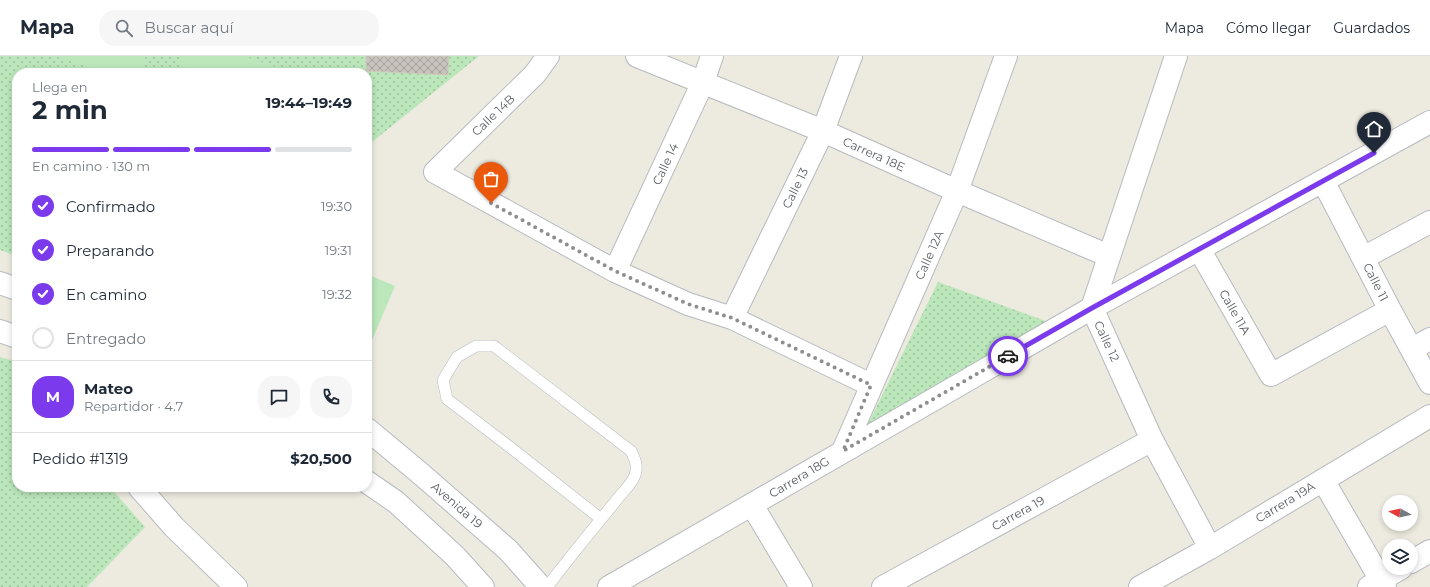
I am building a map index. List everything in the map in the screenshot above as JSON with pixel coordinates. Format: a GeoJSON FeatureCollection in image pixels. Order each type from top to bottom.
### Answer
{"type":"FeatureCollection","features":[{"type":"Feature","properties":{"kind":"street","name":"Calle 14B"},"geometry":{"type":"LineString","coordinates":[[548,56],[535,74],[435,172],[615,271]]}},
{"type":"Feature","properties":{"kind":"street","name":"Carrera 18E"},"geometry":{"type":"LineString","coordinates":[[637,56],[823,131],[957,191],[1109,256]]}},
{"type":"Feature","properties":{"kind":"street","name":"Calle 14"},"geometry":{"type":"LineString","coordinates":[[615,271],[703,82],[712,56]]}},
{"type":"Feature","properties":{"kind":"street","name":"Calle 13"},"geometry":{"type":"LineString","coordinates":[[732,318],[823,131],[851,56]]}},
{"type":"Feature","properties":{"kind":"street","name":"Calle 12A"},"geometry":{"type":"LineString","coordinates":[[843,451],[957,191],[1006,56]]}},
{"type":"Feature","properties":{"kind":"street","name":"Calle 12"},"geometry":{"type":"LineString","coordinates":[[1176,56],[1092,308],[1152,440],[1210,548]]}},
{"type":"Feature","properties":{"kind":"street","name":"Carrera 18G"},"geometry":{"type":"LineString","coordinates":[[608,587],[1092,308],[1430,122]]}},
{"type":"Feature","properties":{"kind":"street","name":"Calle 11"},"geometry":{"type":"LineString","coordinates":[[1323,181],[1430,383]]}},
{"type":"Feature","properties":{"kind":"street"},"geometry":{"type":"LineString","coordinates":[[1363,258],[1430,222]]}},
{"type":"Feature","properties":{"kind":"street","name":"Calle 11A"},"geometry":{"type":"LineString","coordinates":[[1199,249],[1271,375],[1390,310]]}},
{"type":"Feature","properties":{"kind":"street"},"geometry":{"type":"LineString","coordinates":[[615,271],[688,304],[732,318],[871,385]]}},
{"type":"Feature","properties":{"kind":"street"},"geometry":{"type":"LineString","coordinates":[[0,283],[12,287]]}},
{"type":"Feature","properties":{"kind":"street"},"geometry":{"type":"LineString","coordinates":[[0,331],[12,335]]}},
{"type":"Feature","properties":{"kind":"street"},"geometry":{"type":"LineString","coordinates":[[1412,349],[1430,339]]}},
{"type":"Feature","properties":{"kind":"street","name":"Carrera 19A"},"geometry":{"type":"LineString","coordinates":[[1140,587],[1210,548],[1430,416]]}},
{"type":"Feature","properties":{"kind":"street","name":"Avenida 19"},"geometry":{"type":"LineString","coordinates":[[372,433],[508,550],[540,587]]}},
{"type":"Feature","properties":{"kind":"street","name":"Carrera 19"},"geometry":{"type":"LineString","coordinates":[[883,587],[1152,440]]}},
{"type":"Feature","properties":{"kind":"street"},"geometry":{"type":"LineString","coordinates":[[1323,480],[1378,585],[1392,575]]}},
{"type":"Feature","properties":{"kind":"street"},"geometry":{"type":"LineString","coordinates":[[372,485],[396,502],[455,556],[483,587]]}},
{"type":"Feature","properties":{"kind":"street"},"geometry":{"type":"LineString","coordinates":[[143,492],[174,527],[236,587]]}},
{"type":"Feature","properties":{"kind":"street"},"geometry":{"type":"LineString","coordinates":[[752,505],[801,587]]}},
{"type":"Feature","properties":{"kind":"street"},"geometry":{"type":"LineString","coordinates":[[1418,558],[1430,551]]}},
{"type":"Feature","properties":{"kind":"lane"},"geometry":{"type":"LineString","coordinates":[[547,587],[601,519],[635,476],[636,459],[631,451],[494,346],[476,346],[457,357],[443,380],[447,399],[601,519]]}},
{"type":"Feature","properties":{"kind":"green space"},"geometry":{"type":"Polygon","coordinates":[[[0,56],[479,56],[372,142],[372,68],[12,68],[12,254],[0,250],[0,56]]]}},
{"type":"Feature","properties":{"kind":"green space"},"geometry":{"type":"Polygon","coordinates":[[[54,56],[146,56],[142,68],[91,68],[54,56]]]}},
{"type":"Feature","properties":{"kind":"green space"},"geometry":{"type":"Polygon","coordinates":[[[183,56],[243,56],[279,68],[179,68],[183,56]]]}},
{"type":"Feature","properties":{"kind":"green space"},"geometry":{"type":"Polygon","coordinates":[[[372,276],[395,286],[372,340],[372,276]]]}},
{"type":"Feature","properties":{"kind":"green space"},"geometry":{"type":"Polygon","coordinates":[[[938,282],[1051,323],[865,430],[938,282]]]}},
{"type":"Feature","properties":{"kind":"green space"},"geometry":{"type":"Polygon","coordinates":[[[0,357],[12,361],[12,492],[114,492],[145,527],[87,587],[0,587],[0,357]]]}},
{"type":"Feature","properties":{"kind":"building"},"geometry":{"type":"Polygon","coordinates":[[[366,56],[449,56],[448,75],[372,71],[372,68],[366,68],[366,56]]]}},
{"type":"Feature","properties":{"kind":"way so far"},"geometry":{"type":"LineString","coordinates":[[491,203],[615,271],[688,304],[732,318],[871,385],[843,451],[1008,356]]}},
{"type":"Feature","properties":{"kind":"route"},"geometry":{"type":"LineString","coordinates":[[1008,356],[1092,308],[1374,153]]}}]}
